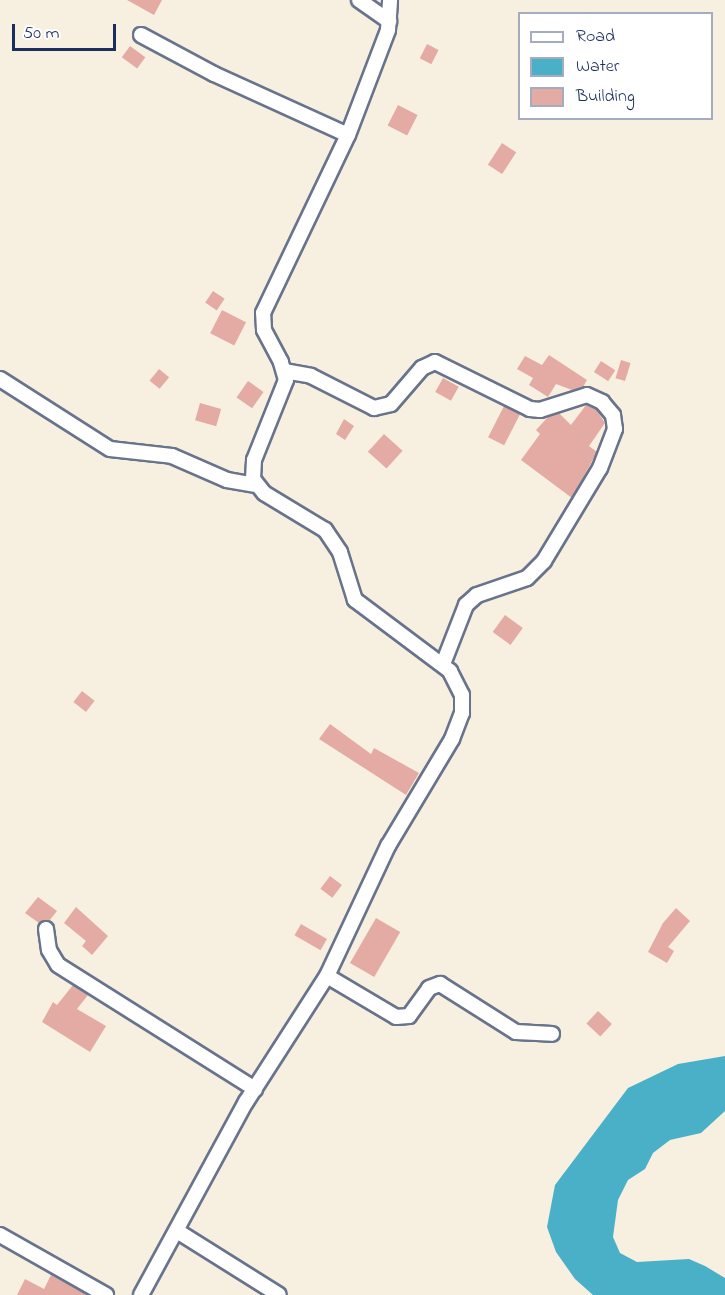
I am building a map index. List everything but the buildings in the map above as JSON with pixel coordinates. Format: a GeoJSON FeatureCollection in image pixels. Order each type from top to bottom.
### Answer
{"type":"FeatureCollection","features":[{"type":"Feature","properties":{"kind":"street"},"geometry":{"type":"LineString","coordinates":[[358,0],[389,21]]}},
{"type":"Feature","properties":{"kind":"street"},"geometry":{"type":"LineString","coordinates":[[255,485],[254,460],[284,389],[284,371],[264,330],[263,313],[348,135],[389,21],[390,0]]}},
{"type":"Feature","properties":{"kind":"street"},"geometry":{"type":"LineString","coordinates":[[141,35],[214,74],[348,135]]}},
{"type":"Feature","properties":{"kind":"street"},"geometry":{"type":"LineString","coordinates":[[284,371],[310,376],[374,408],[391,404],[422,368],[435,362],[530,409],[540,410],[587,395],[602,402],[613,415],[615,429],[600,468],[544,561],[527,578],[477,595],[466,605],[443,664]]}},
{"type":"Feature","properties":{"kind":"street"},"geometry":{"type":"LineString","coordinates":[[0,379],[110,449],[172,456],[227,480],[255,485],[325,530],[340,552],[355,600],[443,664],[457,681],[462,695],[458,728],[396,832],[327,976],[255,1089],[141,1295]]}},
{"type":"Feature","properties":{"kind":"street"},"geometry":{"type":"LineString","coordinates":[[46,929],[49,950],[58,964],[255,1089]]}},
{"type":"Feature","properties":{"kind":"street"},"geometry":{"type":"LineString","coordinates":[[327,976],[396,1017],[409,1016],[429,988],[440,984],[516,1032],[552,1034]]}},
{"type":"Feature","properties":{"kind":"street"},"geometry":{"type":"LineString","coordinates":[[177,1231],[279,1295]]}},
{"type":"Feature","properties":{"kind":"street"},"geometry":{"type":"LineString","coordinates":[[0,1235],[106,1295]]}},
{"type":"Feature","properties":{"kind":"water"},"geometry":{"type":"Polygon","coordinates":[[[725,1056],[725,1111],[701,1133],[670,1140],[653,1153],[645,1169],[628,1180],[618,1200],[613,1237],[620,1253],[637,1262],[689,1259],[705,1266],[725,1278],[725,1295],[593,1295],[575,1279],[556,1252],[547,1227],[555,1185],[628,1088],[678,1064],[725,1056]]]}}]}
